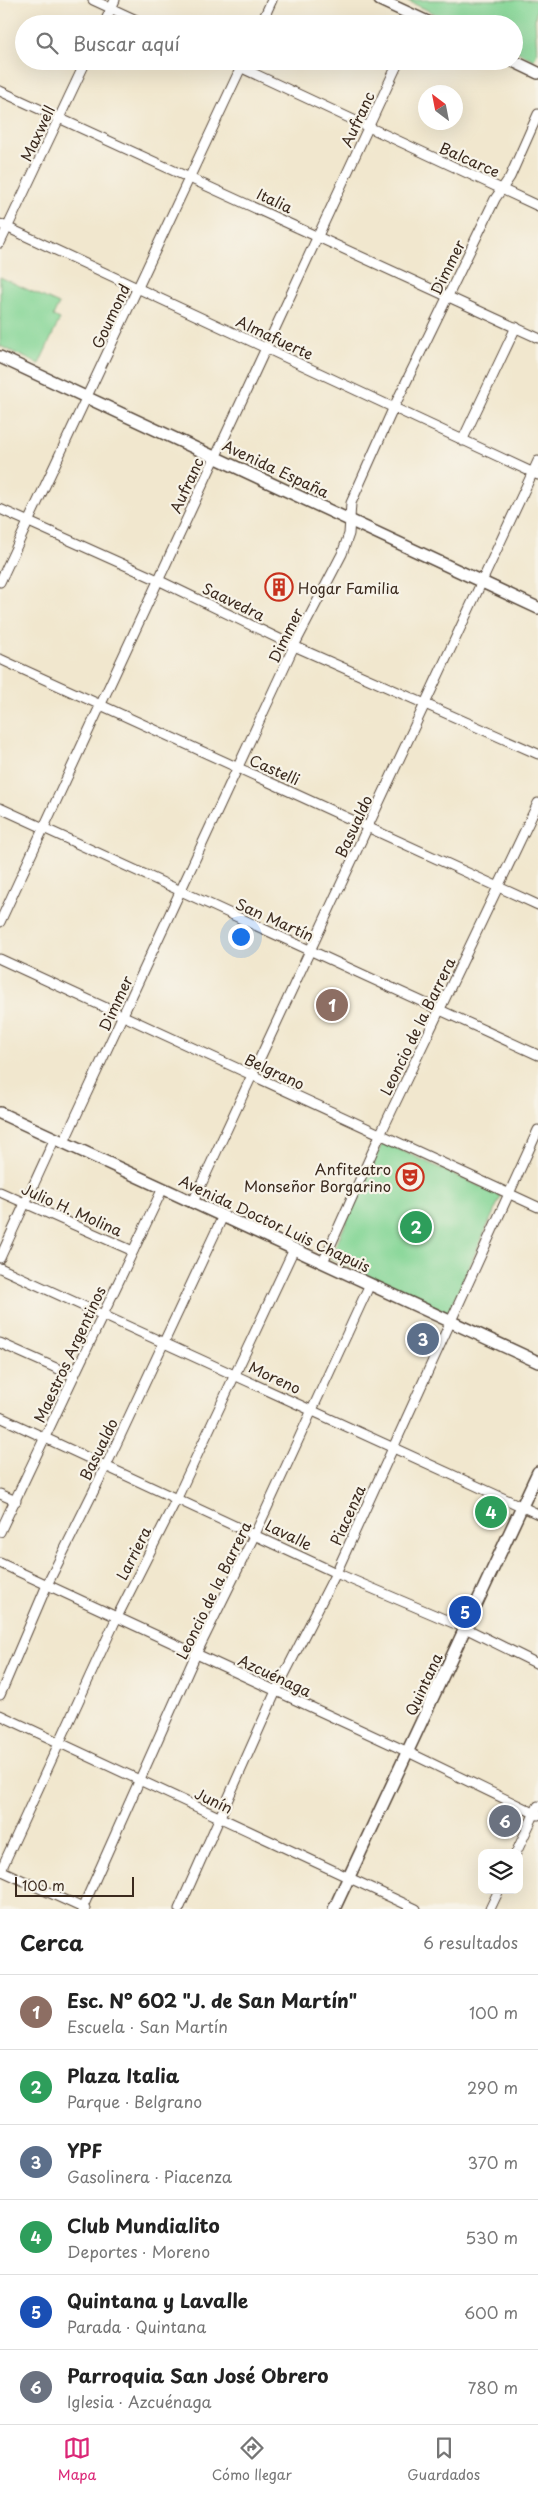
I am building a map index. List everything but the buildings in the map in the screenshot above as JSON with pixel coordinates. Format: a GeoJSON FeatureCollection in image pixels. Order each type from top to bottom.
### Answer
{"type":"FeatureCollection","features":[{"type":"Feature","properties":{"kind":"main road"},"geometry":{"type":"LineString","coordinates":[[380,0],[406,15]]}},
{"type":"Feature","properties":{"kind":"main road"},"geometry":{"type":"LineString","coordinates":[[523,65],[537,70]]}},
{"type":"Feature","properties":{"kind":"main road","name":"Avenida España"},"geometry":{"type":"LineString","coordinates":[[0,357],[538,608]]}},
{"type":"Feature","properties":{"kind":"main road","name":"Avenida Doctor Luis Chapuis"},"geometry":{"type":"LineString","coordinates":[[0,1113],[538,1362]]}},
{"type":"Feature","properties":{"kind":"main road","name":"Quintana"},"geometry":{"type":"LineString","coordinates":[[334,1909],[538,1472]]}},
{"type":"Feature","properties":{"kind":"street"},"geometry":{"type":"LineString","coordinates":[[93,0],[113,4],[131,15]]}},
{"type":"Feature","properties":{"kind":"street"},"geometry":{"type":"LineString","coordinates":[[265,15],[272,0]]}},
{"type":"Feature","properties":{"kind":"street","name":"Maxwell"},"geometry":{"type":"LineString","coordinates":[[0,243],[3,226],[82,70]]}},
{"type":"Feature","properties":{"kind":"street","name":"Goumond"},"geometry":{"type":"LineString","coordinates":[[0,582],[239,70]]}},
{"type":"Feature","properties":{"kind":"street","name":"Balcarce"},"geometry":{"type":"LineString","coordinates":[[254,70],[368,128],[538,206]]}},
{"type":"Feature","properties":{"kind":"street","name":"Aufranc"},"geometry":{"type":"LineString","coordinates":[[0,922],[45,828],[214,456],[267,348],[395,70]]}},
{"type":"Feature","properties":{"kind":"street","name":"Italia"},"geometry":{"type":"LineString","coordinates":[[0,91],[190,176],[538,338]]}},
{"type":"Feature","properties":{"kind":"street","name":"Dimmer"},"geometry":{"type":"LineString","coordinates":[[0,1258],[25,1204],[125,1016],[294,646],[342,554],[349,534],[351,503],[393,409],[495,199],[510,177],[538,114]]}},
{"type":"Feature","properties":{"kind":"street","name":"Almafuerte"},"geometry":{"type":"LineString","coordinates":[[3,226],[535,474]]}},
{"type":"Feature","properties":{"kind":"street"},"geometry":{"type":"LineString","coordinates":[[462,441],[516,327]]}},
{"type":"Feature","properties":{"kind":"street","name":"Basualdo"},"geometry":{"type":"LineString","coordinates":[[193,1202],[482,582],[535,474],[538,461]]}},
{"type":"Feature","properties":{"kind":"street","name":"Saavedra"},"geometry":{"type":"LineString","coordinates":[[0,509],[158,580],[294,646],[538,754]]}},
{"type":"Feature","properties":{"kind":"street","name":"Castelli"},"geometry":{"type":"LineString","coordinates":[[0,659],[538,905]]}},
{"type":"Feature","properties":{"kind":"street","name":"Leoncio de la Barrera"},"geometry":{"type":"LineString","coordinates":[[323,1262],[380,1135],[538,804]]}},
{"type":"Feature","properties":{"kind":"street","name":"San Martín"},"geometry":{"type":"LineString","coordinates":[[0,808],[538,1055]]}},
{"type":"Feature","properties":{"kind":"street","name":"Belgrano"},"geometry":{"type":"LineString","coordinates":[[0,959],[538,1207]]}},
{"type":"Feature","properties":{"kind":"street","name":"Piacenza"},"geometry":{"type":"LineString","coordinates":[[179,1909],[276,1691],[336,1572],[538,1130]]}},
{"type":"Feature","properties":{"kind":"street","name":"Maestros Argentinos"},"geometry":{"type":"LineString","coordinates":[[0,1532],[16,1502],[163,1188]]}},
{"type":"Feature","properties":{"kind":"street","name":"Julio H. Molina"},"geometry":{"type":"LineString","coordinates":[[0,1192],[133,1251]]}},
{"type":"Feature","properties":{"kind":"street","name":"Basualdo"},"geometry":{"type":"LineString","coordinates":[[0,1695],[47,1585],[106,1466],[223,1216]]}},
{"type":"Feature","properties":{"kind":"street","name":"Larriera"},"geometry":{"type":"LineString","coordinates":[[0,1871],[117,1617],[177,1498],[294,1249]]}},
{"type":"Feature","properties":{"kind":"street","name":"Moreno"},"geometry":{"type":"LineString","coordinates":[[0,1268],[236,1374],[538,1514]]}},
{"type":"Feature","properties":{"kind":"street","name":"Leoncio de la Barrera"},"geometry":{"type":"LineString","coordinates":[[83,1908],[196,1654],[256,1534],[370,1284]]}},
{"type":"Feature","properties":{"kind":"street"},"geometry":{"type":"LineString","coordinates":[[0,1343],[74,1376]]}},
{"type":"Feature","properties":{"kind":"street","name":"Lavalle"},"geometry":{"type":"LineString","coordinates":[[0,1418],[336,1572],[465,1628],[538,1664]]}},
{"type":"Feature","properties":{"kind":"street"},"geometry":{"type":"LineString","coordinates":[[0,1494],[16,1502]]}},
{"type":"Feature","properties":{"kind":"street","name":"Azcuénaga"},"geometry":{"type":"LineString","coordinates":[[0,1564],[537,1811]]}},
{"type":"Feature","properties":{"kind":"street","name":"Junín"},"geometry":{"type":"LineString","coordinates":[[0,1715],[416,1909]]}},
{"type":"Feature","properties":{"kind":"street"},"geometry":{"type":"LineString","coordinates":[[518,1849],[537,1811]]}},
{"type":"Feature","properties":{"kind":"street"},"geometry":{"type":"LineString","coordinates":[[0,1871],[83,1908]]}},
{"type":"Feature","properties":{"kind":"street"},"geometry":{"type":"LineString","coordinates":[[490,1909],[497,1894]]}},
{"type":"Feature","properties":{"kind":"green space"},"geometry":{"type":"Polygon","coordinates":[[[406,0],[538,0],[535,20],[537,52],[534,60],[523,54],[523,15],[438,15],[406,0]]]}},
{"type":"Feature","properties":{"kind":"green space"},"geometry":{"type":"Polygon","coordinates":[[[0,277],[59,304],[53,316],[60,319],[39,364],[0,346],[0,277]]]}},
{"type":"Feature","properties":{"kind":"green space"},"geometry":{"type":"Polygon","coordinates":[[[383,1142],[501,1196],[448,1313],[330,1258],[383,1142]]]}},
{"type":"Feature","properties":{"kind":"green space"},"geometry":{"type":"Polygon","coordinates":[[[482,1501],[504,1511],[499,1523],[477,1512],[482,1501]]]}},
{"type":"Feature","properties":{"kind":"place","name":"Hogar Familia"},"geometry":{"type":"Point","coordinates":[279,587]}},
{"type":"Feature","properties":{"kind":"place","name":"Esc. N° 602 \"J. de San Martín\""},"geometry":{"type":"Point","coordinates":[332,1005]}},
{"type":"Feature","properties":{"kind":"place","name":"Anfiteatro Monseñor Borgarino"},"geometry":{"type":"Point","coordinates":[410,1177]}},
{"type":"Feature","properties":{"kind":"place","name":"Plaza Italia"},"geometry":{"type":"Point","coordinates":[416,1227]}},
{"type":"Feature","properties":{"kind":"place","name":"YPF"},"geometry":{"type":"Point","coordinates":[423,1339]}},
{"type":"Feature","properties":{"kind":"place","name":"Club Mundialito"},"geometry":{"type":"Point","coordinates":[491,1512]}},
{"type":"Feature","properties":{"kind":"place","name":"Quintana y Lavalle"},"geometry":{"type":"Point","coordinates":[465,1612]}},
{"type":"Feature","properties":{"kind":"place","name":"Parroquia San José Obrero"},"geometry":{"type":"Point","coordinates":[505,1821]}}]}
